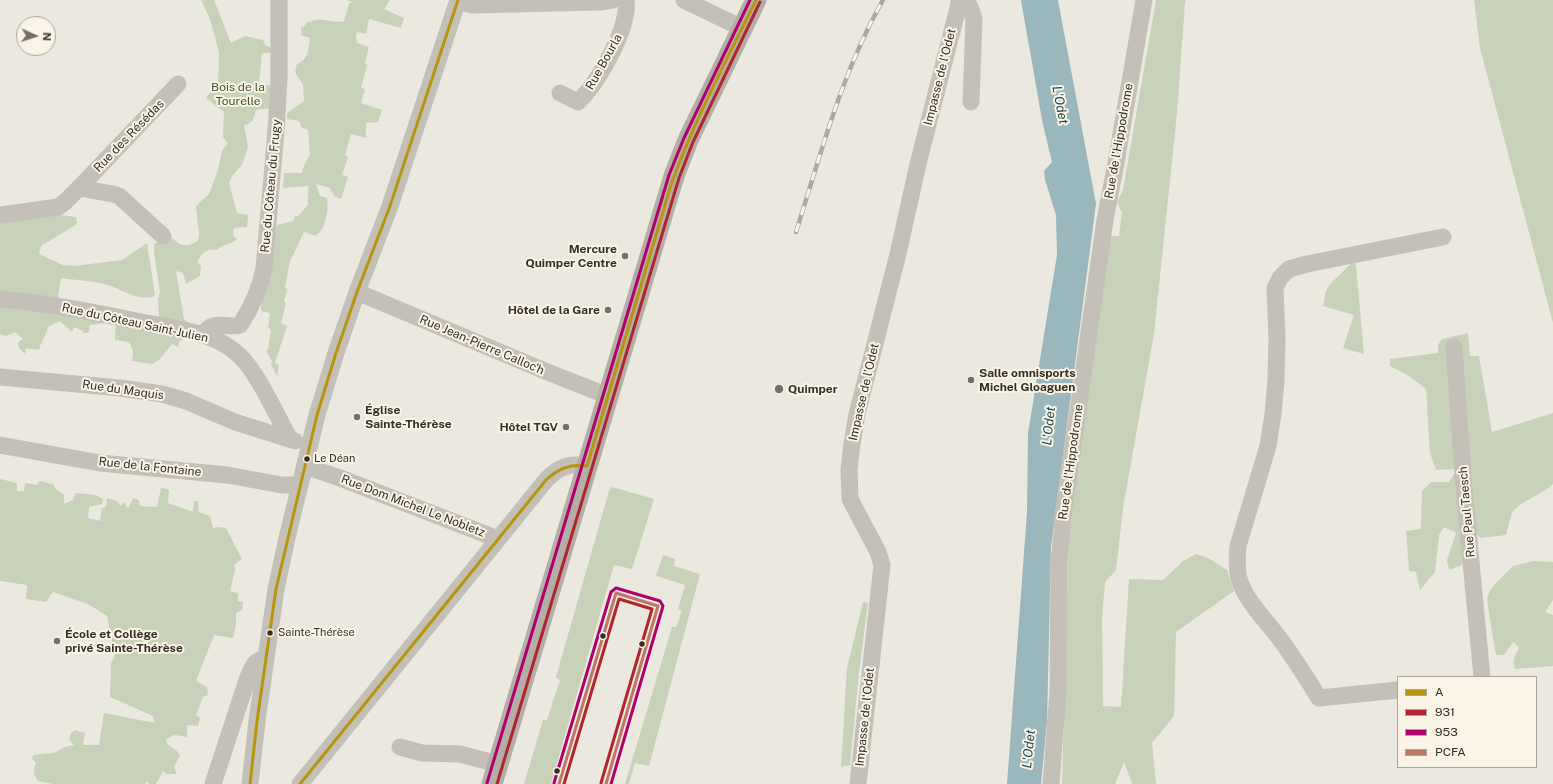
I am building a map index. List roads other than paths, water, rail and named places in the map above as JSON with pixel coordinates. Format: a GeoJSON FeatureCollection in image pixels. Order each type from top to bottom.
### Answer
{"type":"FeatureCollection","features":[{"type":"Feature","properties":{"kind":"main road"},"geometry":{"type":"LineString","coordinates":[[492,784],[682,152],[756,0]]}},
{"type":"Feature","properties":{"kind":"street","name":"Rue du Côteau du Frugy"},"geometry":{"type":"LineString","coordinates":[[203,335],[209,328],[214,326],[240,325],[261,286],[264,268],[276,131],[279,79],[279,0]]}},
{"type":"Feature","properties":{"kind":"street"},"geometry":{"type":"LineString","coordinates":[[250,784],[252,755],[280,569],[309,446],[329,374],[357,292],[390,206],[458,1],[472,5],[594,2],[612,0]]}},
{"type":"Feature","properties":{"kind":"street","name":"Rue Bourla"},"geometry":{"type":"LineString","coordinates":[[560,93],[578,102],[590,88],[621,31],[626,16],[626,0]]}},
{"type":"Feature","properties":{"kind":"street"},"geometry":{"type":"LineString","coordinates":[[684,0],[742,28]]}},
{"type":"Feature","properties":{"kind":"street","name":"Rue de l'Hippodrome"},"geometry":{"type":"LineString","coordinates":[[1051,784],[1058,691],[1059,563],[1064,509],[1103,236],[1144,0]]}},
{"type":"Feature","properties":{"kind":"street"},"geometry":{"type":"LineString","coordinates":[[959,1],[970,7],[974,19],[971,102]]}},
{"type":"Feature","properties":{"kind":"street","name":"Impasse de l'Odet"},"geometry":{"type":"LineString","coordinates":[[858,784],[882,565],[878,552],[850,499],[849,469],[851,450],[857,414],[959,1]]}},
{"type":"Feature","properties":{"kind":"street","name":"Rue des Résédas"},"geometry":{"type":"LineString","coordinates":[[0,215],[58,206],[66,202],[178,84]]}},
{"type":"Feature","properties":{"kind":"street","name":"Rue des Résédas"},"geometry":{"type":"LineString","coordinates":[[79,188],[119,196],[163,236]]}},
{"type":"Feature","properties":{"kind":"street"},"geometry":{"type":"LineString","coordinates":[[1397,690],[1319,698],[1284,644],[1266,623],[1243,589],[1238,575],[1238,546],[1268,446],[1276,380],[1277,345],[1275,288],[1280,278],[1289,269],[1307,264],[1443,237]]}},
{"type":"Feature","properties":{"kind":"street","name":"Rue Jean-Pierre Calloc'h"},"geometry":{"type":"LineString","coordinates":[[357,292],[545,372],[608,396]]}},
{"type":"Feature","properties":{"kind":"street","name":"Rue du Côteau Saint-Julien"},"geometry":{"type":"LineString","coordinates":[[0,299],[32,302],[127,318],[203,335],[227,347],[244,360],[262,387],[290,439]]}},
{"type":"Feature","properties":{"kind":"street","name":"Rue Paul Taesch"},"geometry":{"type":"LineString","coordinates":[[1454,347],[1464,489],[1482,676]]}},
{"type":"Feature","properties":{"kind":"street","name":"Rue du Maquis"},"geometry":{"type":"LineString","coordinates":[[0,377],[113,387],[162,394],[186,401],[235,422],[309,446]]}},
{"type":"Feature","properties":{"kind":"street","name":"Rue de la Fontaine"},"geometry":{"type":"LineString","coordinates":[[0,444],[100,463],[227,476],[299,489]]}},
{"type":"Feature","properties":{"kind":"street"},"geometry":{"type":"LineString","coordinates":[[300,784],[553,473],[571,465],[587,466]]}},
{"type":"Feature","properties":{"kind":"street","name":"Rue Dom Michel Le Nobletz"},"geometry":{"type":"LineString","coordinates":[[305,466],[498,539]]}},
{"type":"Feature","properties":{"kind":"street"},"geometry":{"type":"LineString","coordinates":[[213,784],[250,673],[258,660],[266,659]]}},
{"type":"Feature","properties":{"kind":"street"},"geometry":{"type":"LineString","coordinates":[[400,747],[422,753],[460,754],[498,764]]}},
{"type":"Feature","properties":{"kind":"water","name":"L'Odet"},"geometry":{"type":"Polygon","coordinates":[[[1021,0],[1058,0],[1096,204],[1051,547],[1047,722],[1041,784],[1007,784],[1027,512],[1028,433],[1057,255],[1056,215],[1045,180],[1044,171],[1052,162],[1042,120],[1021,0]]]}},
{"type":"Feature","properties":{"kind":"railway"},"geometry":{"type":"LineString","coordinates":[[796,232],[844,84],[869,27],[883,0]]}},
{"type":"Feature","properties":{"kind":"place","name":"Mercure Quimper Centre"},"geometry":{"type":"Point","coordinates":[625,256]}},
{"type":"Feature","properties":{"kind":"place","name":"Hôtel de la Gare"},"geometry":{"type":"Point","coordinates":[608,310]}},
{"type":"Feature","properties":{"kind":"place","name":"Salle omnisports Michel Gloaguen"},"geometry":{"type":"Point","coordinates":[971,380]}},
{"type":"Feature","properties":{"kind":"place","name":"Quimper"},"geometry":{"type":"Point","coordinates":[779,389]}},
{"type":"Feature","properties":{"kind":"place","name":"Église Sainte-Thérèse"},"geometry":{"type":"Point","coordinates":[357,417]}},
{"type":"Feature","properties":{"kind":"place","name":"Hôtel TGV"},"geometry":{"type":"Point","coordinates":[566,427]}},
{"type":"Feature","properties":{"kind":"place","name":"Le Déan"},"geometry":{"type":"Point","coordinates":[307,459]}},
{"type":"Feature","properties":{"kind":"place","name":"Sainte-Thérèse"},"geometry":{"type":"Point","coordinates":[270,633]}},
{"type":"Feature","properties":{"kind":"place","name":"École et Collège privé Sainte-Thérèse"},"geometry":{"type":"Point","coordinates":[57,641]}},
{"type":"Feature","properties":{"kind":"park label","name":"Bois de la Tourelle"},"geometry":{"type":"Point","coordinates":[238,94]}}]}
